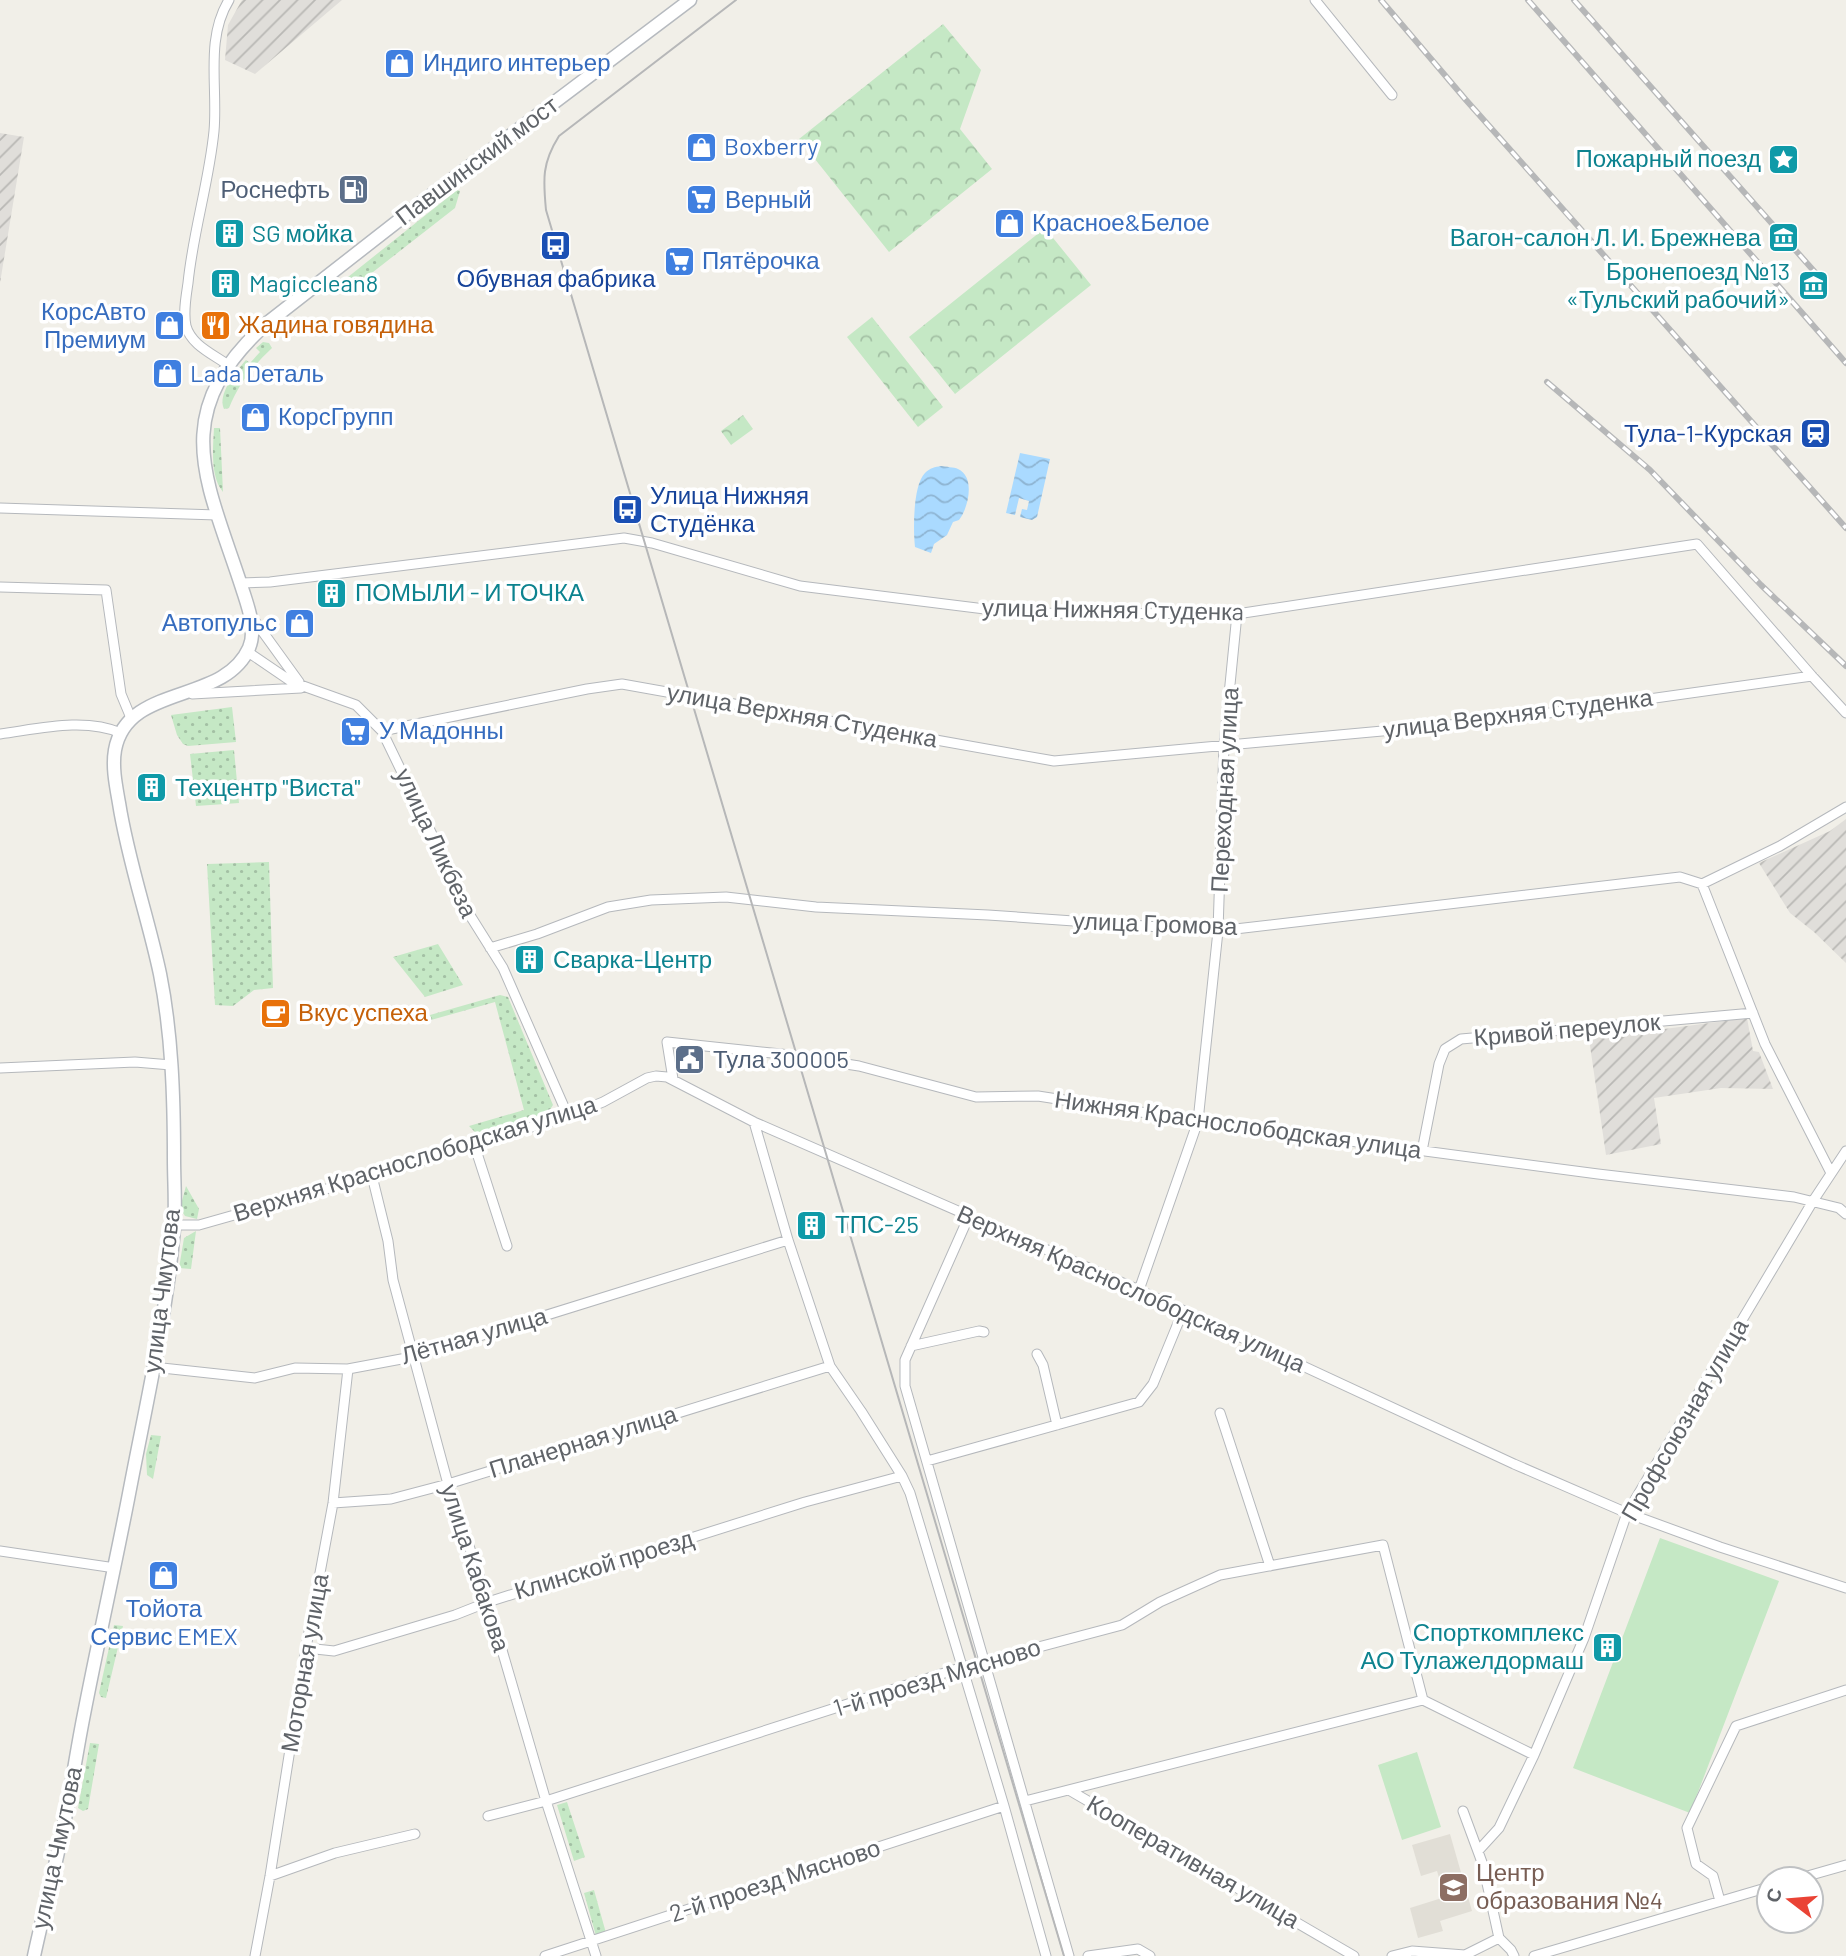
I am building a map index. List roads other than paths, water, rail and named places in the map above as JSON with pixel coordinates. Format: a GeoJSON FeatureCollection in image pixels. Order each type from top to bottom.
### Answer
{"type":"FeatureCollection","features":[{"type":"Feature","properties":{"kind":"main road","name":"Павшинский мост"},"geometry":{"type":"LineString","coordinates":[[228,365],[266,324],[690,0]]}},
{"type":"Feature","properties":{"kind":"main road"},"geometry":{"type":"LineString","coordinates":[[228,365],[212,391],[204,416],[202,441],[208,485],[251,616],[252,639],[248,652]]}},
{"type":"Feature","properties":{"kind":"main road","name":"улица Чмутова"},"geometry":{"type":"LineString","coordinates":[[34,1956],[65,1819],[115,1568],[153,1367],[174,1225],[171,1065],[160,977],[123,830],[115,779],[115,751],[121,733],[131,718],[157,703],[225,675],[248,652]]}},
{"type":"Feature","properties":{"kind":"street"},"geometry":{"type":"LineString","coordinates":[[228,365],[198,345],[191,336],[186,326],[185,309],[191,251],[214,130],[216,38],[229,0]]}},
{"type":"Feature","properties":{"kind":"street"},"geometry":{"type":"LineString","coordinates":[[1315,0],[1392,95]]}},
{"type":"Feature","properties":{"kind":"street"},"geometry":{"type":"LineString","coordinates":[[0,508],[217,515]]}},
{"type":"Feature","properties":{"kind":"street","name":"улица Нижняя Cтуденкa"},"geometry":{"type":"LineString","coordinates":[[241,583],[270,582],[624,538],[652,543],[800,586],[976,608],[1017,613],[1237,614],[1697,544],[1812,677]]}},
{"type":"Feature","properties":{"kind":"street"},"geometry":{"type":"LineString","coordinates":[[0,587],[106,590],[121,694],[131,718]]}},
{"type":"Feature","properties":{"kind":"street","name":"Переходная улица"},"geometry":{"type":"LineString","coordinates":[[1139,1290],[1198,1121],[1218,931],[1224,745],[1237,614]]}},
{"type":"Feature","properties":{"kind":"street"},"geometry":{"type":"LineString","coordinates":[[251,616],[283,662],[306,687]]}},
{"type":"Feature","properties":{"kind":"street","name":"улица Ликбеза"},"geometry":{"type":"LineString","coordinates":[[248,652],[284,677],[356,705],[382,731],[461,901],[503,968],[568,1116]]}},
{"type":"Feature","properties":{"kind":"street"},"geometry":{"type":"LineString","coordinates":[[1812,677],[1846,713]]}},
{"type":"Feature","properties":{"kind":"street","name":"улица Верхняя Cтуденка"},"geometry":{"type":"LineString","coordinates":[[1224,745],[1492,721],[1812,677]]}},
{"type":"Feature","properties":{"kind":"street","name":"улица Верхняя Студенка"},"geometry":{"type":"LineString","coordinates":[[382,731],[622,684],[1054,761],[1224,745]]}},
{"type":"Feature","properties":{"kind":"street"},"geometry":{"type":"LineString","coordinates":[[184,694],[306,687]]}},
{"type":"Feature","properties":{"kind":"street"},"geometry":{"type":"LineString","coordinates":[[0,734],[66,725],[111,729],[121,733]]}},
{"type":"Feature","properties":{"kind":"street"},"geometry":{"type":"LineString","coordinates":[[1831,1173],[1765,1044],[1702,884],[1780,846],[1846,807]]}},
{"type":"Feature","properties":{"kind":"street","name":"улица Громова"},"geometry":{"type":"LineString","coordinates":[[490,948],[537,934],[608,907],[651,900],[726,897],[816,907],[988,915],[1218,931],[1679,877],[1702,884]]}},
{"type":"Feature","properties":{"kind":"street","name":"Кривой переулок"},"geometry":{"type":"LineString","coordinates":[[1422,1150],[1439,1065],[1445,1049],[1461,1039],[1753,1013]]}},
{"type":"Feature","properties":{"kind":"street","name":"Нижняя Краснослободская улица"},"geometry":{"type":"LineString","coordinates":[[673,1079],[667,1042],[781,1054],[859,1066],[976,1097],[1038,1096],[1198,1121],[1813,1201],[1839,1208],[1846,1214]]}},
{"type":"Feature","properties":{"kind":"street"},"geometry":{"type":"LineString","coordinates":[[0,1068],[135,1062],[171,1065]]}},
{"type":"Feature","properties":{"kind":"street","name":"Верхняя Краснослободская улица"},"geometry":{"type":"LineString","coordinates":[[174,1225],[200,1225],[372,1176],[568,1116],[603,1102],[647,1078],[656,1076],[673,1079],[754,1122],[1139,1290],[1514,1464],[1627,1513],[1846,1588]]}},
{"type":"Feature","properties":{"kind":"street"},"geometry":{"type":"LineString","coordinates":[[754,1122],[788,1240],[830,1366],[902,1476],[910,1493],[1046,1956]]}},
{"type":"Feature","properties":{"kind":"street"},"geometry":{"type":"LineString","coordinates":[[474,1144],[507,1246]]}},
{"type":"Feature","properties":{"kind":"street","name":"Профсоюзная улица"},"geometry":{"type":"LineString","coordinates":[[1478,1852],[1499,1828],[1534,1755],[1584,1638],[1627,1513],[1813,1201],[1846,1151]]}},
{"type":"Feature","properties":{"kind":"street","name":"улица Кабакова"},"geometry":{"type":"LineString","coordinates":[[372,1176],[393,1280],[448,1484],[488,1602],[546,1801],[596,1956]]}},
{"type":"Feature","properties":{"kind":"street"},"geometry":{"type":"LineString","coordinates":[[969,1216],[905,1360],[905,1386],[1069,1956]]}},
{"type":"Feature","properties":{"kind":"street","name":"Лётная улица"},"geometry":{"type":"LineString","coordinates":[[153,1367],[255,1378],[295,1368],[348,1369],[412,1357],[788,1240]]}},
{"type":"Feature","properties":{"kind":"street"},"geometry":{"type":"LineString","coordinates":[[927,1461],[1139,1402],[1153,1384],[1183,1311]]}},
{"type":"Feature","properties":{"kind":"street"},"geometry":{"type":"LineString","coordinates":[[911,1346],[984,1332]]}},
{"type":"Feature","properties":{"kind":"street"},"geometry":{"type":"LineString","coordinates":[[1037,1354],[1043,1365],[1057,1424]]}},
{"type":"Feature","properties":{"kind":"street","name":"Планерная улица"},"geometry":{"type":"LineString","coordinates":[[333,1503],[390,1499],[448,1484],[830,1366]]}},
{"type":"Feature","properties":{"kind":"street","name":"Моторная улица"},"geometry":{"type":"LineString","coordinates":[[255,1956],[271,1876],[306,1648],[333,1503],[348,1369]]}},
{"type":"Feature","properties":{"kind":"street"},"geometry":{"type":"LineString","coordinates":[[1220,1413],[1270,1566]]}},
{"type":"Feature","properties":{"kind":"street","name":"Клинской проезд"},"geometry":{"type":"LineString","coordinates":[[306,1648],[334,1651],[455,1615],[488,1602],[805,1502],[902,1476]]}},
{"type":"Feature","properties":{"kind":"street","name":"1-й проезд Мясново"},"geometry":{"type":"LineString","coordinates":[[488,1816],[546,1801],[963,1667],[1122,1625],[1160,1602],[1220,1575],[1384,1545],[1423,1700]]}},
{"type":"Feature","properties":{"kind":"street"},"geometry":{"type":"LineString","coordinates":[[0,1551],[115,1568]]}},
{"type":"Feature","properties":{"kind":"street"},"geometry":{"type":"LineString","coordinates":[[1720,1901],[1713,1877],[1696,1864],[1688,1828],[1736,1726],[1846,1690]]}},
{"type":"Feature","properties":{"kind":"street"},"geometry":{"type":"LineString","coordinates":[[1025,1801],[1423,1700],[1534,1755]]}},
{"type":"Feature","properties":{"kind":"street","name":"Кооперативная улица"},"geometry":{"type":"LineString","coordinates":[[1069,1790],[1354,1956]]}},
{"type":"Feature","properties":{"kind":"street","name":"2-й проезд Мясново"},"geometry":{"type":"LineString","coordinates":[[545,1956],[1004,1806]]}},
{"type":"Feature","properties":{"kind":"street"},"geometry":{"type":"LineString","coordinates":[[1463,1811],[1478,1852],[1499,1938],[1514,1956]]}},
{"type":"Feature","properties":{"kind":"street"},"geometry":{"type":"LineString","coordinates":[[271,1876],[335,1853],[415,1834]]}},
{"type":"Feature","properties":{"kind":"street"},"geometry":{"type":"LineString","coordinates":[[1825,1871],[1846,1865]]}},
{"type":"Feature","properties":{"kind":"street"},"geometry":{"type":"LineString","coordinates":[[1534,1956],[1755,1891]]}},
{"type":"Feature","properties":{"kind":"street"},"geometry":{"type":"LineString","coordinates":[[1392,1956],[1412,1951],[1464,1955],[1499,1938]]}},
{"type":"Feature","properties":{"kind":"street"},"geometry":{"type":"LineString","coordinates":[[1088,1956],[1138,1949],[1150,1956]]}},
{"type":"Feature","properties":{"kind":"water"},"geometry":{"type":"Polygon","coordinates":[[[1020,453],[1050,459],[1037,517],[1032,520],[1020,517],[1022,509],[1027,510],[1029,501],[1019,498],[1015,515],[1006,513],[1020,453]]]}},
{"type":"Feature","properties":{"kind":"water"},"geometry":{"type":"Polygon","coordinates":[[[941,466],[956,468],[964,473],[969,493],[959,520],[953,522],[947,535],[934,544],[931,553],[915,547],[915,508],[921,479],[929,470],[941,466]]]}},
{"type":"Feature","properties":{"kind":"tram line"},"geometry":{"type":"LineString","coordinates":[[736,0],[559,136],[549,155],[545,172],[546,210],[1064,1956]]}},
{"type":"Feature","properties":{"kind":"railway"},"geometry":{"type":"LineString","coordinates":[[1381,0],[1466,100],[1846,528]]}},
{"type":"Feature","properties":{"kind":"railway"},"geometry":{"type":"LineString","coordinates":[[1528,0],[1846,363]]}},
{"type":"Feature","properties":{"kind":"railway"},"geometry":{"type":"LineString","coordinates":[[1574,0],[1821,279]]}},
{"type":"Feature","properties":{"kind":"railway"},"geometry":{"type":"LineString","coordinates":[[1547,382],[1650,470],[1761,585],[1846,666]]}},
{"type":"Feature","properties":{"kind":"place","name":"Индиго интерьер"},"geometry":{"type":"Point","coordinates":[400,63]}},
{"type":"Feature","properties":{"kind":"place","name":"Boxberry"},"geometry":{"type":"Point","coordinates":[701,147]}},
{"type":"Feature","properties":{"kind":"place","name":"Пожарный поезд"},"geometry":{"type":"Point","coordinates":[1784,159]}},
{"type":"Feature","properties":{"kind":"place","name":"Роснефть"},"geometry":{"type":"Point","coordinates":[353,190]}},
{"type":"Feature","properties":{"kind":"place","name":"Верный"},"geometry":{"type":"Point","coordinates":[702,200]}},
{"type":"Feature","properties":{"kind":"place","name":"Красное&Белое"},"geometry":{"type":"Point","coordinates":[1009,223]}},
{"type":"Feature","properties":{"kind":"place","name":"SG мойка"},"geometry":{"type":"Point","coordinates":[229,234]}},
{"type":"Feature","properties":{"kind":"place","name":"Вагон-салон Л. И. Брежнева"},"geometry":{"type":"Point","coordinates":[1784,238]}},
{"type":"Feature","properties":{"kind":"place","name":"Обувная фабрика"},"geometry":{"type":"Point","coordinates":[556,245]}},
{"type":"Feature","properties":{"kind":"place","name":"Пятёрочка"},"geometry":{"type":"Point","coordinates":[679,261]}},
{"type":"Feature","properties":{"kind":"place","name":"Magicclean8"},"geometry":{"type":"Point","coordinates":[226,284]}},
{"type":"Feature","properties":{"kind":"place","name":"Бронепоезд №13 «Тульский рабочий»"},"geometry":{"type":"Point","coordinates":[1813,286]}},
{"type":"Feature","properties":{"kind":"place","name":"Жадина говядина"},"geometry":{"type":"Point","coordinates":[215,325]}},
{"type":"Feature","properties":{"kind":"place","name":"КорсАвто Премиум"},"geometry":{"type":"Point","coordinates":[169,326]}},
{"type":"Feature","properties":{"kind":"place","name":"Lada Dеталь"},"geometry":{"type":"Point","coordinates":[167,374]}},
{"type":"Feature","properties":{"kind":"place","name":"КорсГрупп"},"geometry":{"type":"Point","coordinates":[255,417]}},
{"type":"Feature","properties":{"kind":"place","name":"Тула-1-Курская"},"geometry":{"type":"Point","coordinates":[1815,434]}},
{"type":"Feature","properties":{"kind":"place","name":"Улица Нижняя Студёнка"},"geometry":{"type":"Point","coordinates":[627,510]}},
{"type":"Feature","properties":{"kind":"place","name":"ПОМЫЛИ - И ТОЧКА"},"geometry":{"type":"Point","coordinates":[332,593]}},
{"type":"Feature","properties":{"kind":"place","name":"Автопульс"},"geometry":{"type":"Point","coordinates":[300,623]}},
{"type":"Feature","properties":{"kind":"place","name":"У Мадонны"},"geometry":{"type":"Point","coordinates":[356,731]}},
{"type":"Feature","properties":{"kind":"place","name":"Техцентр \"Виста\""},"geometry":{"type":"Point","coordinates":[152,788]}},
{"type":"Feature","properties":{"kind":"place","name":"Сварка-Центр"},"geometry":{"type":"Point","coordinates":[530,960]}},
{"type":"Feature","properties":{"kind":"place","name":"Вкус успеха"},"geometry":{"type":"Point","coordinates":[275,1013]}},
{"type":"Feature","properties":{"kind":"place","name":"Тула 300005"},"geometry":{"type":"Point","coordinates":[690,1060]}},
{"type":"Feature","properties":{"kind":"place","name":"ТПС-25"},"geometry":{"type":"Point","coordinates":[812,1225]}},
{"type":"Feature","properties":{"kind":"place","name":"Тойота Сервис EMEX"},"geometry":{"type":"Point","coordinates":[164,1575]}},
{"type":"Feature","properties":{"kind":"place","name":"Спорткомплекс АО Тулажелдормаш"},"geometry":{"type":"Point","coordinates":[1607,1647]}},
{"type":"Feature","properties":{"kind":"place","name":"Центр образования №4"},"geometry":{"type":"Point","coordinates":[1453,1887]}}]}
